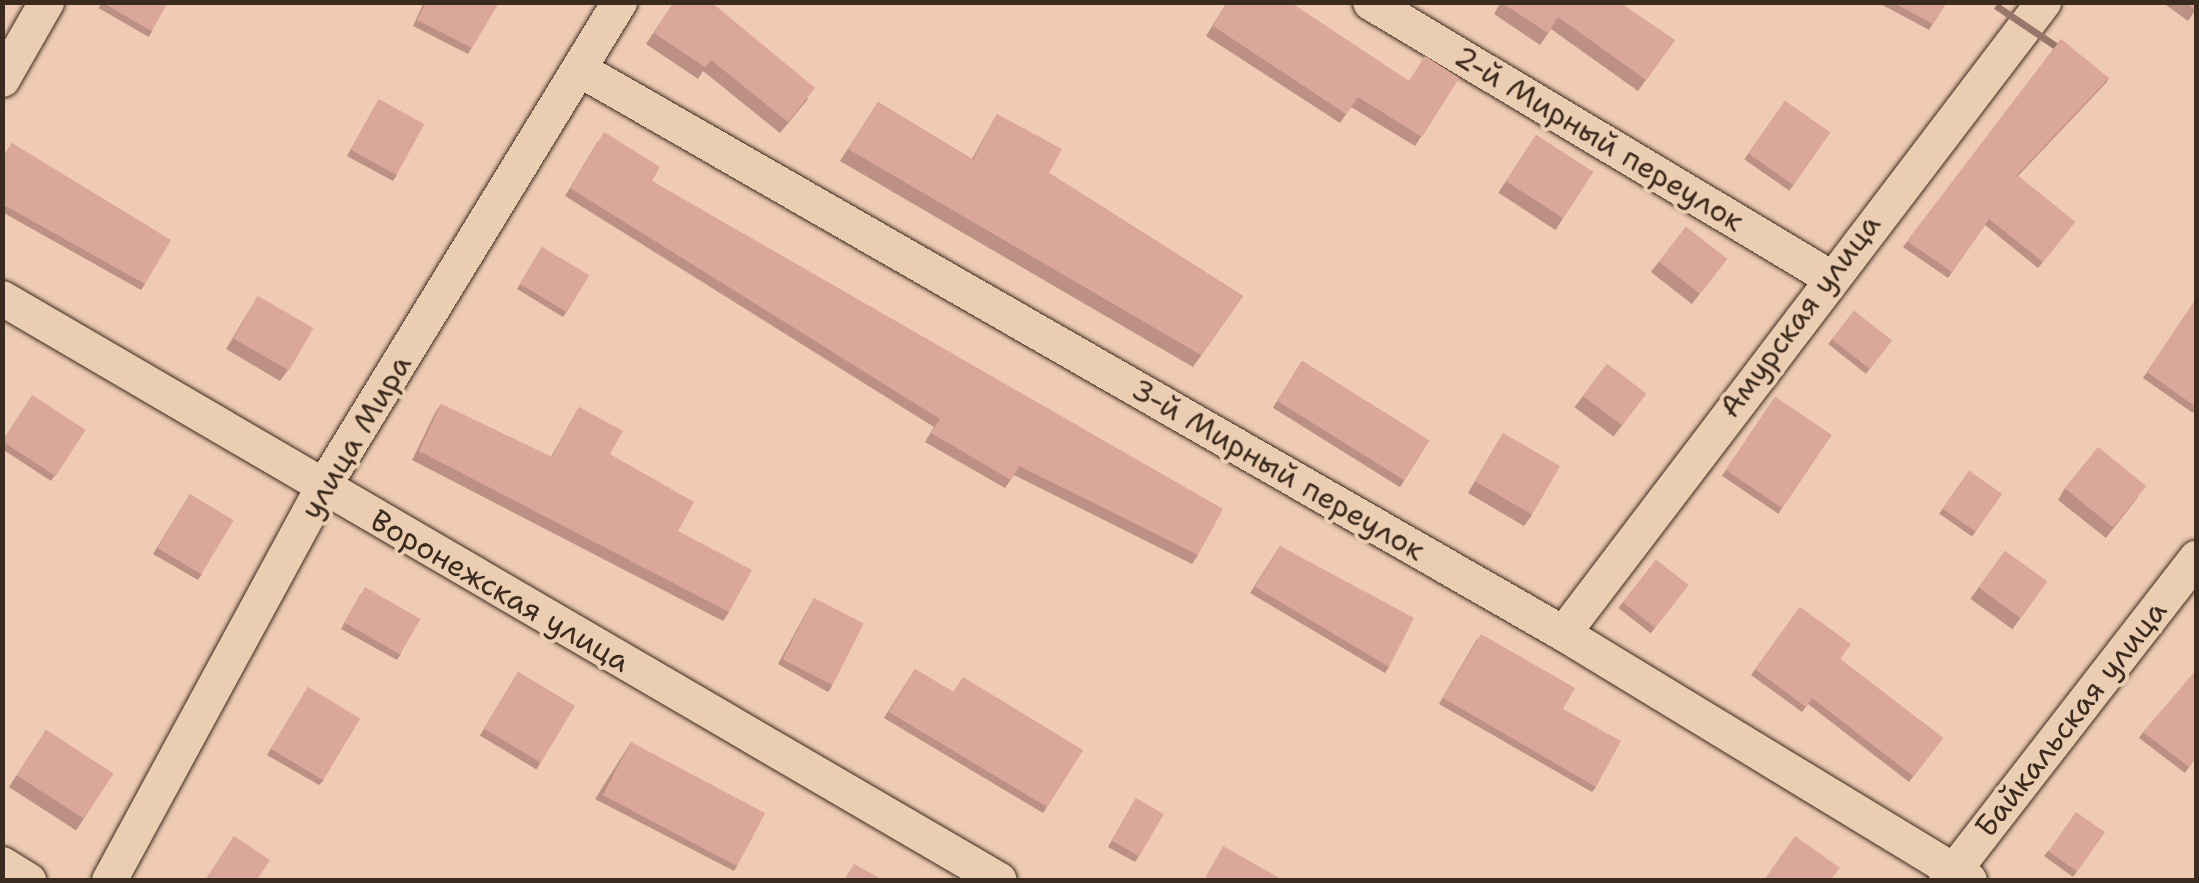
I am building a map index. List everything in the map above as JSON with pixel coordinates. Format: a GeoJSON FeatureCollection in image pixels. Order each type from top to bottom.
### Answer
{"type":"FeatureCollection","features":[{"type":"Feature","properties":{"kind":"street"},"geometry":{"type":"LineString","coordinates":[[2,79],[46,2]]}},
{"type":"Feature","properties":{"kind":"street","name":"улица Мира"},"geometry":{"type":"LineString","coordinates":[[110,880],[322,488],[581,70],[619,2]]}},
{"type":"Feature","properties":{"kind":"street","name":"2-й Мирный переулок"},"geometry":{"type":"LineString","coordinates":[[1370,2],[1828,276]]}},
{"type":"Feature","properties":{"kind":"street","name":"Амурская улица"},"geometry":{"type":"LineString","coordinates":[[1562,633],[1828,276],[2043,2]]}},
{"type":"Feature","properties":{"kind":"street","name":"3-й Мирный переулок"},"geometry":{"type":"LineString","coordinates":[[581,70],[1562,633],[1956,877]]}},
{"type":"Feature","properties":{"kind":"street","name":"Воронежская улица"},"geometry":{"type":"LineString","coordinates":[[2,298],[999,880]]}},
{"type":"Feature","properties":{"kind":"street","name":"Байкальская улица"},"geometry":{"type":"LineString","coordinates":[[1956,877],[2196,558]]}},
{"type":"Feature","properties":{"kind":"street"},"geometry":{"type":"LineString","coordinates":[[2,864],[28,880]]}},
{"type":"Feature","properties":{"kind":"building"},"geometry":{"type":"Polygon","coordinates":[[[102,2],[168,2],[152,31],[102,2]]]}},
{"type":"Feature","properties":{"kind":"building"},"geometry":{"type":"Polygon","coordinates":[[[426,2],[499,2],[472,48],[417,20],[426,2]]]}},
{"type":"Feature","properties":{"kind":"building"},"geometry":{"type":"Polygon","coordinates":[[[674,2],[711,2],[815,88],[788,122],[711,60],[705,67],[654,33],[674,2]]]}},
{"type":"Feature","properties":{"kind":"building"},"geometry":{"type":"Polygon","coordinates":[[[1227,2],[1290,2],[1409,81],[1425,56],[1459,78],[1422,137],[1358,97],[1346,114],[1213,26],[1227,2]]]}},
{"type":"Feature","properties":{"kind":"building"},"geometry":{"type":"Polygon","coordinates":[[[1619,2],[1675,40],[1646,80],[1558,17],[1548,33],[1502,3],[1619,2]]]}},
{"type":"Feature","properties":{"kind":"building"},"geometry":{"type":"Polygon","coordinates":[[[1892,2],[1947,2],[1933,24],[1892,2]]]}},
{"type":"Feature","properties":{"kind":"building"},"geometry":{"type":"Polygon","coordinates":[[[2061,39],[2109,78],[2017,175],[2075,222],[2043,262],[1989,219],[1952,272],[1907,241],[2061,39]]]}},
{"type":"Feature","properties":{"kind":"building"},"geometry":{"type":"Polygon","coordinates":[[[379,99],[424,124],[396,175],[351,150],[379,99]]]}},
{"type":"Feature","properties":{"kind":"building"},"geometry":{"type":"Polygon","coordinates":[[[1785,101],[1830,133],[1793,185],[1748,153],[1785,101]]]}},
{"type":"Feature","properties":{"kind":"building"},"geometry":{"type":"Polygon","coordinates":[[[878,102],[973,160],[997,114],[1062,149],[1049,173],[1243,296],[1201,355],[848,149],[878,102]]]}},
{"type":"Feature","properties":{"kind":"building"},"geometry":{"type":"Polygon","coordinates":[[[604,132],[660,167],[652,181],[1223,509],[1198,555],[1019,466],[1011,480],[931,433],[940,419],[570,188],[604,132]]]}},
{"type":"Feature","properties":{"kind":"building"},"geometry":{"type":"Polygon","coordinates":[[[1536,135],[1593,172],[1563,218],[1506,181],[1536,135]]]}},
{"type":"Feature","properties":{"kind":"building"},"geometry":{"type":"Polygon","coordinates":[[[12,143],[171,240],[145,284],[2,204],[2,160],[12,143]]]}},
{"type":"Feature","properties":{"kind":"building"},"geometry":{"type":"Polygon","coordinates":[[[1686,227],[1727,259],[1700,294],[1659,262],[1686,227]]]}},
{"type":"Feature","properties":{"kind":"building"},"geometry":{"type":"Polygon","coordinates":[[[542,247],[589,275],[567,312],[520,284],[542,247]]]}},
{"type":"Feature","properties":{"kind":"building"},"geometry":{"type":"Polygon","coordinates":[[[258,296],[313,328],[289,370],[234,338],[258,296]]]}},
{"type":"Feature","properties":{"kind":"building"},"geometry":{"type":"Polygon","coordinates":[[[2196,299],[2196,407],[2147,372],[2196,299]]]}},
{"type":"Feature","properties":{"kind":"building"},"geometry":{"type":"Polygon","coordinates":[[[1854,311],[1892,341],[1870,369],[1832,339],[1854,311]]]}},
{"type":"Feature","properties":{"kind":"building"},"geometry":{"type":"Polygon","coordinates":[[[1302,361],[1429,440],[1404,480],[1277,401],[1302,361]]]}},
{"type":"Feature","properties":{"kind":"building"},"geometry":{"type":"Polygon","coordinates":[[[1607,364],[1646,393],[1622,425],[1583,396],[1607,364]]]}},
{"type":"Feature","properties":{"kind":"building"},"geometry":{"type":"Polygon","coordinates":[[[32,395],[86,430],[56,476],[2,441],[32,395]]]}},
{"type":"Feature","properties":{"kind":"building"},"geometry":{"type":"Polygon","coordinates":[[[1775,397],[1831,435],[1782,508],[1726,470],[1775,397]]]}},
{"type":"Feature","properties":{"kind":"building"},"geometry":{"type":"Polygon","coordinates":[[[441,404],[552,457],[579,407],[623,431],[610,454],[694,502],[678,531],[752,570],[729,612],[419,451],[441,404]]]}},
{"type":"Feature","properties":{"kind":"building"},"geometry":{"type":"Polygon","coordinates":[[[1503,433],[1560,466],[1532,514],[1475,481],[1503,433]]]}},
{"type":"Feature","properties":{"kind":"building"},"geometry":{"type":"Polygon","coordinates":[[[2098,447],[2146,486],[2113,527],[2065,488],[2098,447]]]}},
{"type":"Feature","properties":{"kind":"building"},"geometry":{"type":"Polygon","coordinates":[[[1969,471],[2002,494],[1975,532],[1943,509],[1969,471]]]}},
{"type":"Feature","properties":{"kind":"building"},"geometry":{"type":"Polygon","coordinates":[[[190,494],[234,520],[201,574],[158,548],[190,494]]]}},
{"type":"Feature","properties":{"kind":"building"},"geometry":{"type":"Polygon","coordinates":[[[1280,546],[1414,618],[1389,667],[1255,587],[1280,546]]]}},
{"type":"Feature","properties":{"kind":"building"},"geometry":{"type":"Polygon","coordinates":[[[2005,551],[2047,582],[2021,618],[1979,587],[2005,551]]]}},
{"type":"Feature","properties":{"kind":"building"},"geometry":{"type":"Polygon","coordinates":[[[1656,560],[1688,585],[1655,628],[1623,603],[1656,560]]]}},
{"type":"Feature","properties":{"kind":"building"},"geometry":{"type":"Polygon","coordinates":[[[365,587],[420,619],[400,655],[344,623],[365,587]]]}},
{"type":"Feature","properties":{"kind":"building"},"geometry":{"type":"Polygon","coordinates":[[[814,598],[864,623],[833,685],[783,659],[814,598]]]}},
{"type":"Feature","properties":{"kind":"building"},"geometry":{"type":"Polygon","coordinates":[[[1800,607],[1851,644],[1840,659],[1943,738],[1913,776],[1812,698],[1806,707],[1755,669],[1800,607]]]}},
{"type":"Feature","properties":{"kind":"building"},"geometry":{"type":"Polygon","coordinates":[[[1481,634],[1575,688],[1563,709],[1621,741],[1596,787],[1443,698],[1481,634]]]}},
{"type":"Feature","properties":{"kind":"building"},"geometry":{"type":"Polygon","coordinates":[[[915,669],[953,692],[963,677],[1083,750],[1047,807],[889,712],[915,669]]]}},
{"type":"Feature","properties":{"kind":"building"},"geometry":{"type":"Polygon","coordinates":[[[2196,670],[2196,757],[2189,767],[2143,732],[2196,670]]]}},
{"type":"Feature","properties":{"kind":"building"},"geometry":{"type":"Polygon","coordinates":[[[518,672],[575,706],[541,763],[484,729],[518,672]]]}},
{"type":"Feature","properties":{"kind":"building"},"geometry":{"type":"Polygon","coordinates":[[[308,687],[360,718],[323,780],[271,749],[308,687]]]}},
{"type":"Feature","properties":{"kind":"building"},"geometry":{"type":"Polygon","coordinates":[[[46,730],[113,774],[84,819],[17,775],[46,730]]]}},
{"type":"Feature","properties":{"kind":"building"},"geometry":{"type":"Polygon","coordinates":[[[631,742],[765,813],[737,866],[603,795],[631,742]]]}},
{"type":"Feature","properties":{"kind":"building"},"geometry":{"type":"Polygon","coordinates":[[[1136,798],[1164,814],[1139,856],[1112,840],[1136,798]]]}},
{"type":"Feature","properties":{"kind":"building"},"geometry":{"type":"Polygon","coordinates":[[[2076,812],[2105,832],[2077,871],[2048,851],[2076,812]]]}},
{"type":"Feature","properties":{"kind":"building"},"geometry":{"type":"Polygon","coordinates":[[[234,836],[270,860],[257,880],[205,880],[234,836]]]}},
{"type":"Feature","properties":{"kind":"building"},"geometry":{"type":"Polygon","coordinates":[[[1795,836],[1840,868],[1830,880],[1764,880],[1795,836]]]}},
{"type":"Feature","properties":{"kind":"building"},"geometry":{"type":"Polygon","coordinates":[[[1223,846],[1283,880],[1204,880],[1223,846]]]}},
{"type":"Feature","properties":{"kind":"building"},"geometry":{"type":"Polygon","coordinates":[[[854,864],[883,880],[844,880],[854,864]]]}}]}
